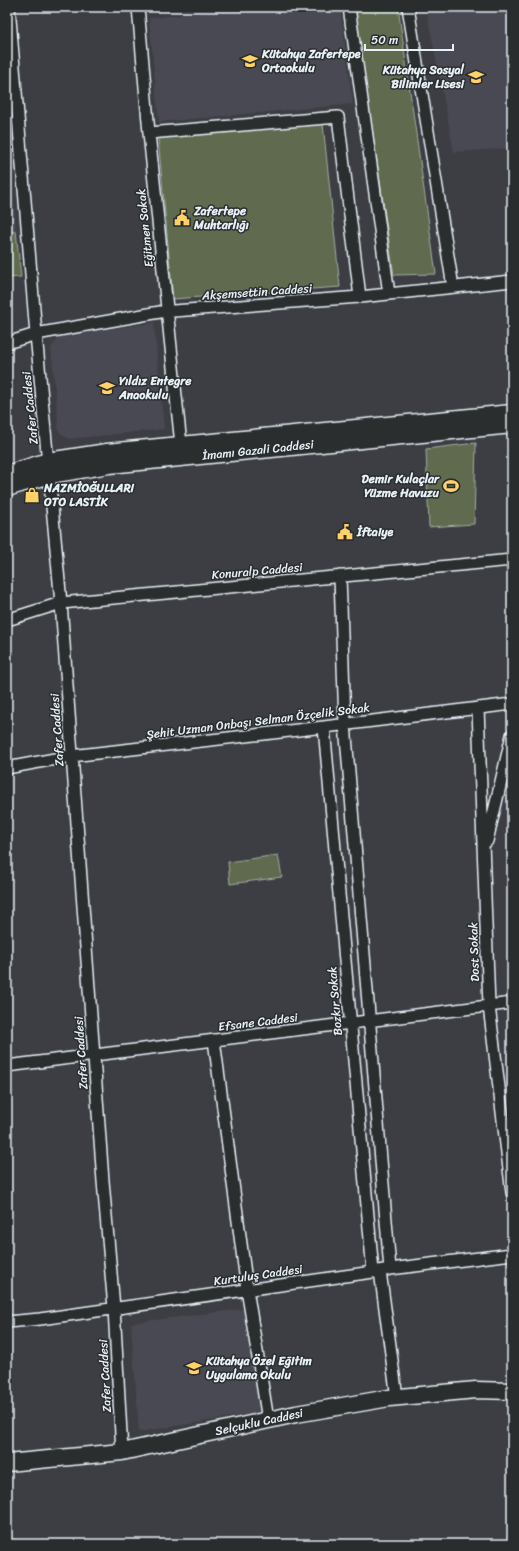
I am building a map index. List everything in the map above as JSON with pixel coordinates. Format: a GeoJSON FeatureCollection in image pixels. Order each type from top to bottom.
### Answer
{"type":"FeatureCollection","features":[{"type":"Feature","properties":{"kind":"main road","name":"İmamı Gazali Caddesi"},"geometry":{"type":"LineString","coordinates":[[7,488],[49,468],[107,452],[512,413]]}},
{"type":"Feature","properties":{"kind":"main road","name":"İmamı Gazali Caddesi"},"geometry":{"type":"LineString","coordinates":[[7,474],[49,468],[108,465],[512,425]]}},
{"type":"Feature","properties":{"kind":"main road","name":"Selçuklu Caddesi"},"geometry":{"type":"LineString","coordinates":[[7,1463],[122,1452],[296,1414],[397,1398],[476,1390],[512,1391]]}},
{"type":"Feature","properties":{"kind":"street","name":"Zafer Caddesi"},"geometry":{"type":"LineString","coordinates":[[9,7],[36,334],[61,603],[71,756],[114,1308],[122,1452]]}},
{"type":"Feature","properties":{"kind":"street","name":"Eğitmen Sokak"},"geometry":{"type":"LineString","coordinates":[[138,7],[148,133],[180,445]]}},
{"type":"Feature","properties":{"kind":"street"},"geometry":{"type":"LineString","coordinates":[[349,7],[389,294]]}},
{"type":"Feature","properties":{"kind":"street"},"geometry":{"type":"LineString","coordinates":[[408,7],[452,288]]}},
{"type":"Feature","properties":{"kind":"street"},"geometry":{"type":"LineString","coordinates":[[148,133],[338,117],[360,297]]}},
{"type":"Feature","properties":{"kind":"street","name":"Akşemsettin Caddesi"},"geometry":{"type":"LineString","coordinates":[[7,343],[36,334],[167,312],[360,297],[512,281]]}},
{"type":"Feature","properties":{"kind":"street","name":"Konuralp Caddesi"},"geometry":{"type":"LineString","coordinates":[[7,620],[61,603],[512,560]]}},
{"type":"Feature","properties":{"kind":"street"},"geometry":{"type":"LineString","coordinates":[[340,576],[345,724],[370,1022],[381,1270],[397,1398]]}},
{"type":"Feature","properties":{"kind":"street","name":"Şehit Uzman Onbaşı Selman Özçelik Sokak"},"geometry":{"type":"LineString","coordinates":[[7,768],[71,756],[512,704]]}},
{"type":"Feature","properties":{"kind":"street","name":"Dost Sokak"},"geometry":{"type":"LineString","coordinates":[[478,708],[489,1006],[512,1193]]}},
{"type":"Feature","properties":{"kind":"street","name":"Bozkır Sokak"},"geometry":{"type":"LineString","coordinates":[[324,727],[350,1024],[381,1270]]}},
{"type":"Feature","properties":{"kind":"street"},"geometry":{"type":"LineString","coordinates":[[484,856],[512,735]]}},
{"type":"Feature","properties":{"kind":"street","name":"Efsane Caddesi"},"geometry":{"type":"LineString","coordinates":[[7,1066],[370,1022],[512,1003]]}},
{"type":"Feature","properties":{"kind":"street"},"geometry":{"type":"LineString","coordinates":[[214,1040],[247,1289],[268,1420]]}},
{"type":"Feature","properties":{"kind":"street","name":"Kurtuluş Caddesi"},"geometry":{"type":"LineString","coordinates":[[7,1322],[40,1319],[381,1270],[512,1254]]}},
{"type":"Feature","properties":{"kind":"shaded area","name":"Kütahya Zafertepe Ortaokulu"},"geometry":{"type":"Polygon","coordinates":[[[267,7],[340,7],[353,104],[159,122],[149,18],[267,7]]]}},
{"type":"Feature","properties":{"kind":"shaded area","name":"Kütahya Sosyal Bilimler Lisesi"},"geometry":{"type":"Polygon","coordinates":[[[426,7],[512,7],[512,148],[454,152],[426,7]]]}},
{"type":"Feature","properties":{"kind":"shaded area"},"geometry":{"type":"Polygon","coordinates":[[[7,124],[16,231],[7,232],[7,124]]]}},
{"type":"Feature","properties":{"kind":"shaded area","name":"Yıldız Entegre Anaokulu"},"geometry":{"type":"Polygon","coordinates":[[[154,323],[164,429],[69,439],[59,432],[51,348],[61,335],[154,323]]]}},
{"type":"Feature","properties":{"kind":"shaded area","name":"Kütahya Özel Eğitim Uygulama Okulu"},"geometry":{"type":"Polygon","coordinates":[[[243,1309],[262,1412],[139,1432],[131,1323],[243,1309]]]}},
{"type":"Feature","properties":{"kind":"green space"},"geometry":{"type":"Polygon","coordinates":[[[354,7],[398,7],[436,274],[394,275],[354,7]]]}},
{"type":"Feature","properties":{"kind":"green space"},"geometry":{"type":"Polygon","coordinates":[[[323,124],[340,287],[173,299],[158,137],[323,124]]]}},
{"type":"Feature","properties":{"kind":"green space"},"geometry":{"type":"Polygon","coordinates":[[[16,231],[21,277],[7,278],[7,232],[16,231]]]}},
{"type":"Feature","properties":{"kind":"green space","name":"Demir Kulaçlar Yüzme Havuzu"},"geometry":{"type":"Polygon","coordinates":[[[476,443],[474,524],[429,527],[426,449],[476,443]]]}},
{"type":"Feature","properties":{"kind":"green space"},"geometry":{"type":"Polygon","coordinates":[[[278,855],[282,877],[230,884],[228,862],[278,855]]]}},
{"type":"Feature","properties":{"kind":"place","name":"Kütahya Zafertepe Ortaokulu"},"geometry":{"type":"Point","coordinates":[250,61]}},
{"type":"Feature","properties":{"kind":"place","name":"Kütahya Sosyal Bilimler Lisesi"},"geometry":{"type":"Point","coordinates":[476,77]}},
{"type":"Feature","properties":{"kind":"place","name":"Zafertepe Muhtarlığı"},"geometry":{"type":"Point","coordinates":[182,218]}},
{"type":"Feature","properties":{"kind":"place","name":"Yıldız Entegre Anaokulu"},"geometry":{"type":"Point","coordinates":[107,388]}},
{"type":"Feature","properties":{"kind":"place","name":"Demir Kulaçlar Yüzme Havuzu"},"geometry":{"type":"Point","coordinates":[451,486]}},
{"type":"Feature","properties":{"kind":"place","name":"NAZMİOĞULLARI OTO LASTİK"},"geometry":{"type":"Point","coordinates":[32,495]}},
{"type":"Feature","properties":{"kind":"place","name":"İftaiye"},"geometry":{"type":"Point","coordinates":[345,532]}},
{"type":"Feature","properties":{"kind":"place","name":"Kütahya Özel Eğitim Uygulama Okulu"},"geometry":{"type":"Point","coordinates":[194,1368]}}]}
